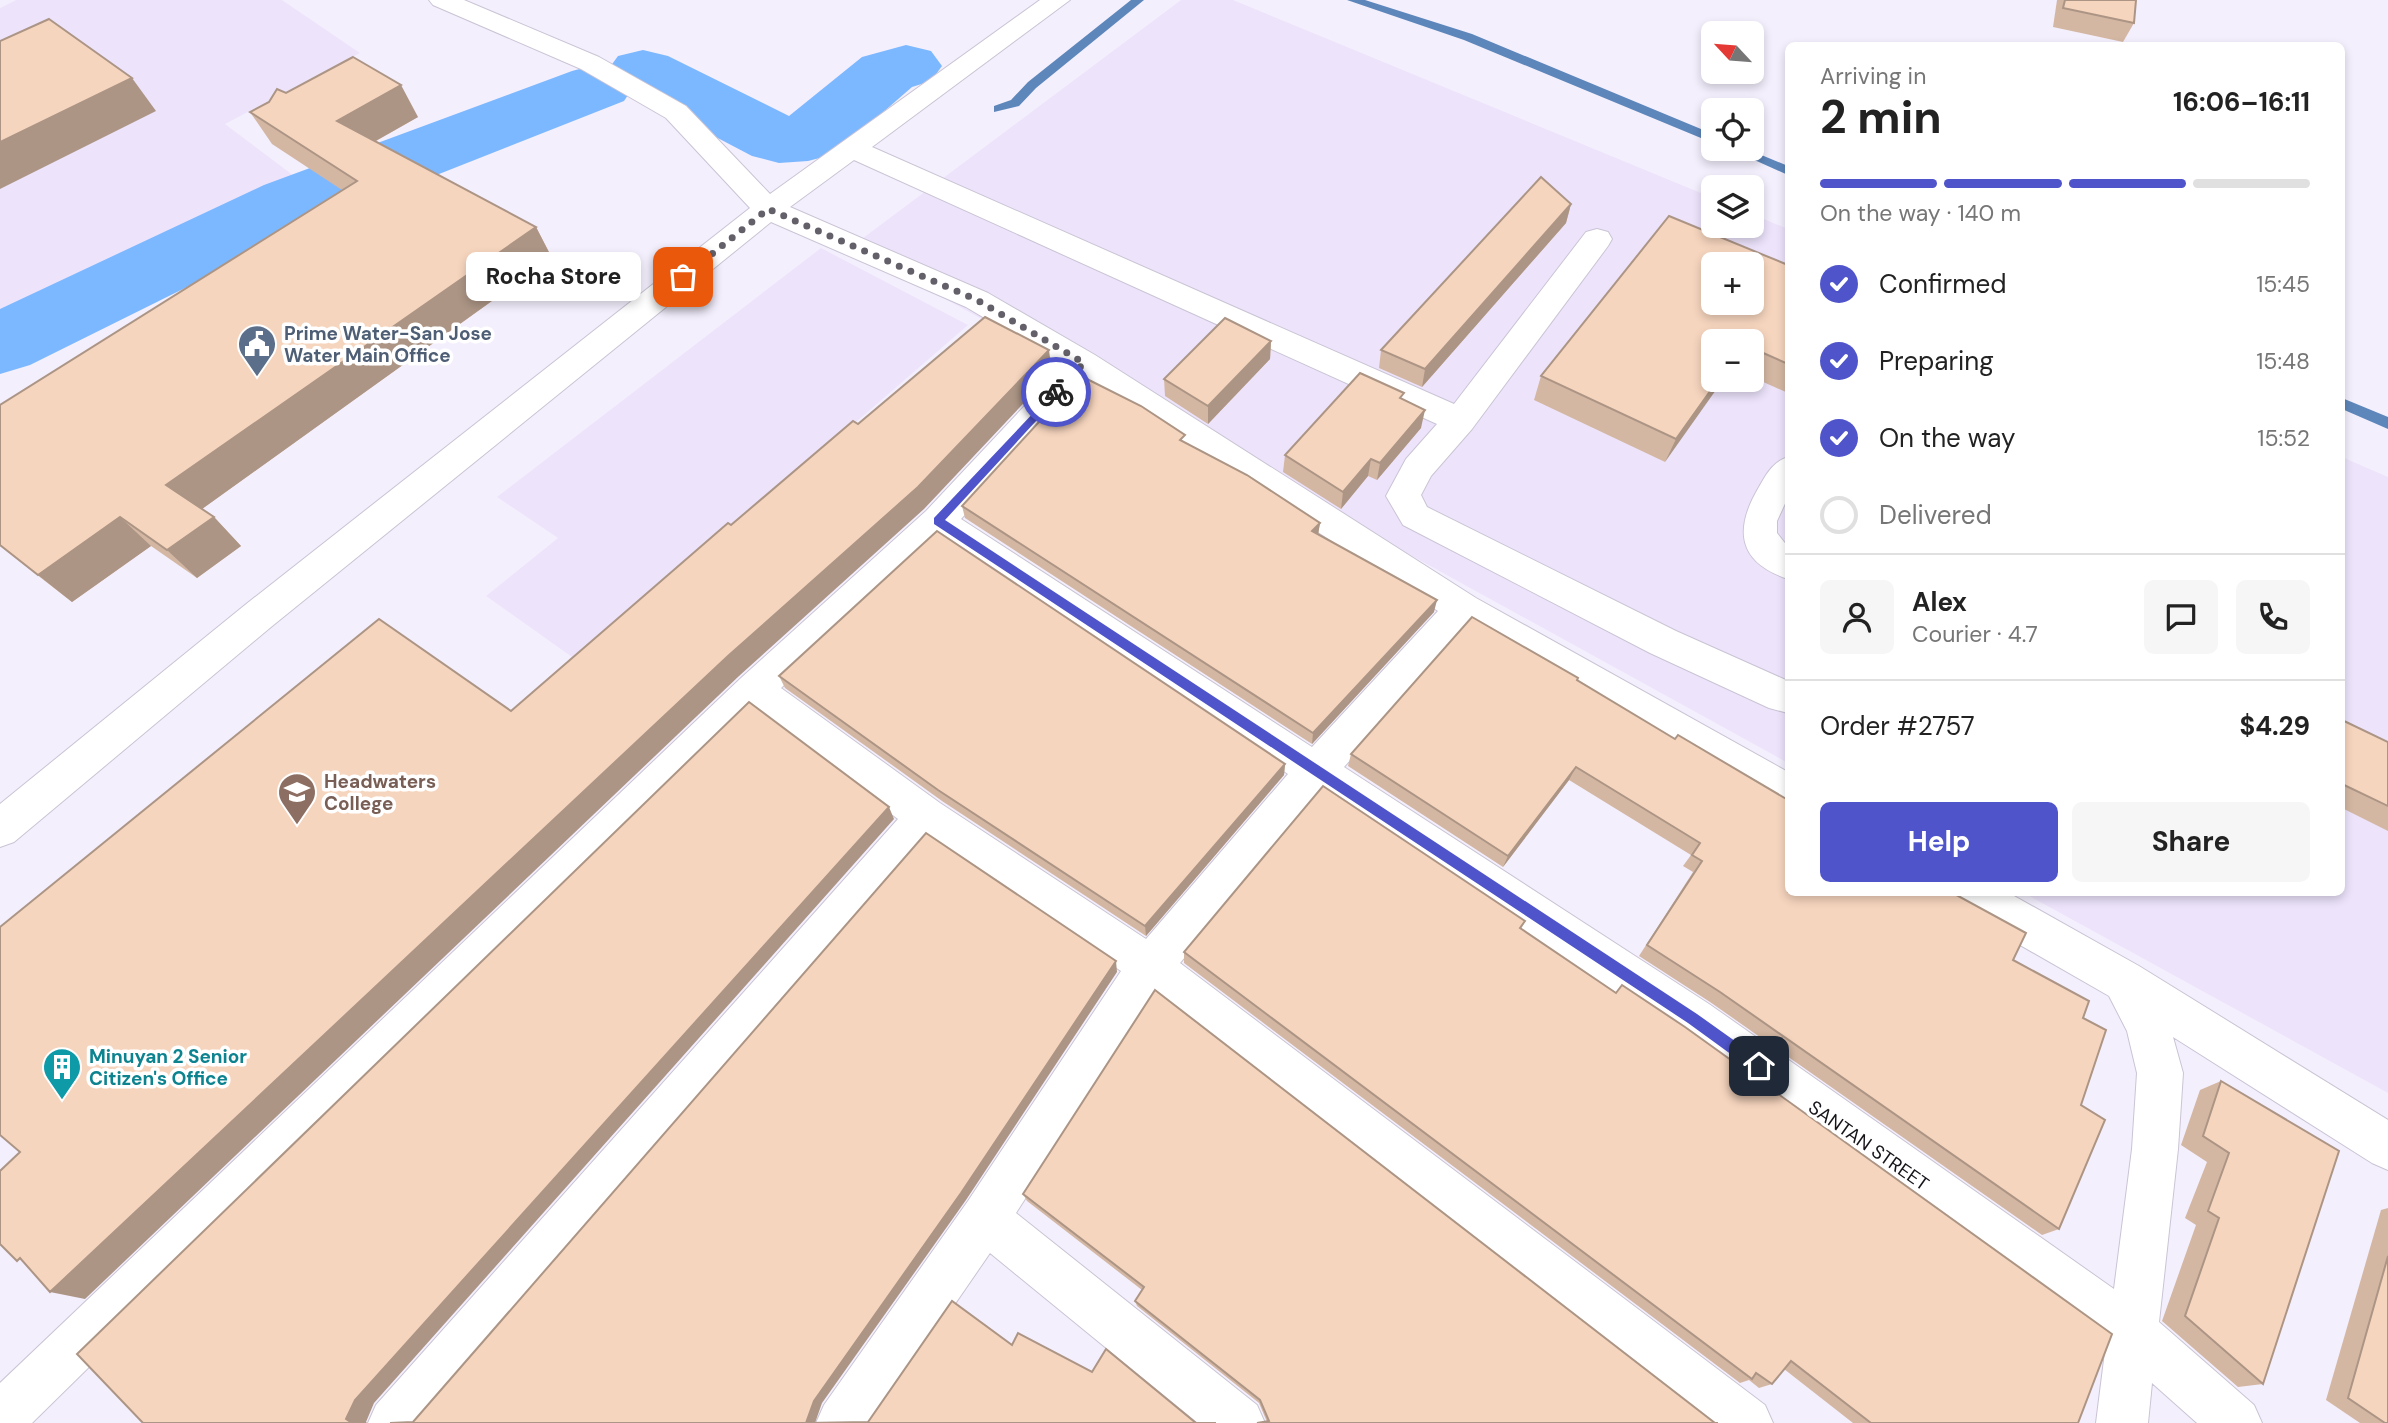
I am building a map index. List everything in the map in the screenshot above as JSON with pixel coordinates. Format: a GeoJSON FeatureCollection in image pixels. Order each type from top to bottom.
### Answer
{"type":"FeatureCollection","features":[{"type":"Feature","properties":{"kind":"street"},"geometry":{"type":"LineString","coordinates":[[442,0],[590,63],[676,112],[768,209],[977,300],[1084,363],[1463,608],[1785,790]]}},
{"type":"Feature","properties":{"kind":"street"},"geometry":{"type":"LineString","coordinates":[[0,829],[258,616],[768,209],[1057,0]]}},
{"type":"Feature","properties":{"kind":"street"},"geometry":{"type":"LineString","coordinates":[[853,149],[1460,420]]}},
{"type":"Feature","properties":{"kind":"street"},"geometry":{"type":"LineString","coordinates":[[1597,239],[1460,420],[1418,468],[1403,496],[1415,516],[1663,642],[1785,697]]}},
{"type":"Feature","properties":{"kind":"street"},"geometry":{"type":"LineString","coordinates":[[9,1410],[754,689],[938,521],[1084,363]]}},
{"type":"Feature","properties":{"kind":"street"},"geometry":{"type":"LineString","coordinates":[[1785,475],[1758,519],[1759,540],[1777,559],[1785,563]]}},
{"type":"Feature","properties":{"kind":"street","name":"SANTAN STREET"},"geometry":{"type":"LineString","coordinates":[[938,521],[1693,1019],[2132,1332],[2236,1423]]}},
{"type":"Feature","properties":{"kind":"street"},"geometry":{"type":"LineString","coordinates":[[842,1423],[985,1218],[1150,967],[1315,771],[1463,608]]}},
{"type":"Feature","properties":{"kind":"street"},"geometry":{"type":"LineString","coordinates":[[754,689],[926,816],[1150,967],[1747,1423]]}},
{"type":"Feature","properties":{"kind":"street"},"geometry":{"type":"LineString","coordinates":[[394,1423],[926,816]]}},
{"type":"Feature","properties":{"kind":"street"},"geometry":{"type":"LineString","coordinates":[[1974,896],[2124,981],[2388,1147]]}},
{"type":"Feature","properties":{"kind":"street"},"geometry":{"type":"LineString","coordinates":[[2122,1423],[2155,1149],[2160,1073],[2148,1026],[2124,981]]}},
{"type":"Feature","properties":{"kind":"street"},"geometry":{"type":"LineString","coordinates":[[985,1218],[1239,1423]]}},
{"type":"Feature","properties":{"kind":"shaded area"},"geometry":{"type":"Polygon","coordinates":[[[16,0],[282,0],[360,53],[225,124],[294,176],[0,324],[0,8],[16,0]]]}},
{"type":"Feature","properties":{"kind":"shaded area"},"geometry":{"type":"Polygon","coordinates":[[[1181,0],[1233,0],[1701,193],[1701,238],[1764,238],[1764,219],[1785,228],[1785,761],[851,247],[1181,0]]]}},
{"type":"Feature","properties":{"kind":"shaded area"},"geometry":{"type":"Polygon","coordinates":[[[821,248],[968,325],[579,662],[486,596],[558,538],[497,497],[821,248]]]}},
{"type":"Feature","properties":{"kind":"shaded area"},"geometry":{"type":"Polygon","coordinates":[[[2345,458],[2388,477],[2388,1093],[2029,896],[2345,896],[2345,458]]]}},
{"type":"Feature","properties":{"kind":"building"},"geometry":{"type":"Polygon","coordinates":[[[2065,0],[2136,0],[2134,23],[2063,8],[2065,0]]]}},
{"type":"Feature","properties":{"kind":"building"},"geometry":{"type":"Polygon","coordinates":[[[49,19],[132,78],[0,142],[0,41],[49,19]]]}},
{"type":"Feature","properties":{"kind":"building"},"geometry":{"type":"Polygon","coordinates":[[[353,57],[401,85],[337,121],[536,227],[166,485],[214,517],[167,550],[120,517],[38,575],[0,545],[0,405],[357,181],[250,112],[269,102],[277,89],[286,93],[353,57]]]}},
{"type":"Feature","properties":{"kind":"building"},"geometry":{"type":"Polygon","coordinates":[[[1541,177],[1571,204],[1425,369],[1381,350],[1541,177]]]}},
{"type":"Feature","properties":{"kind":"building"},"geometry":{"type":"Polygon","coordinates":[[[1669,216],[1701,229],[1701,238],[1722,238],[1756,252],[1701,252],[1701,315],[1764,315],[1764,255],[1785,264],[1785,363],[1764,353],[1764,329],[1701,329],[1701,392],[1709,392],[1676,439],[1541,376],[1669,216]]]}},
{"type":"Feature","properties":{"kind":"building"},"geometry":{"type":"Polygon","coordinates":[[[985,317],[1049,350],[918,487],[728,656],[50,1292],[20,1258],[17,1261],[0,1244],[0,1171],[20,1152],[0,1135],[0,927],[379,619],[511,711],[728,523],[731,525],[853,421],[858,424],[985,317]]]}},
{"type":"Feature","properties":{"kind":"building"},"geometry":{"type":"Polygon","coordinates":[[[1225,318],[1271,341],[1208,406],[1164,379],[1225,318]]]}},
{"type":"Feature","properties":{"kind":"building"},"geometry":{"type":"Polygon","coordinates":[[[1360,373],[1404,393],[1400,398],[1425,410],[1380,463],[1371,459],[1343,492],[1285,455],[1360,373]]]}},
{"type":"Feature","properties":{"kind":"building"},"geometry":{"type":"Polygon","coordinates":[[[1081,376],[1141,406],[1185,435],[1180,440],[1247,475],[1320,523],[1312,531],[1437,600],[1313,733],[962,506],[1081,376]]]}},
{"type":"Feature","properties":{"kind":"building"},"geometry":{"type":"Polygon","coordinates":[[[937,531],[1285,764],[1145,926],[938,790],[779,676],[937,531]]]}},
{"type":"Feature","properties":{"kind":"building"},"geometry":{"type":"Polygon","coordinates":[[[1472,617],[1578,678],[1577,680],[1675,739],[1678,735],[1785,798],[1785,896],[1958,896],[2026,933],[2013,960],[2089,1001],[2083,1018],[2106,1030],[2081,1105],[2105,1120],[2059,1229],[1720,992],[1647,945],[1702,861],[1692,855],[1700,843],[1576,767],[1508,856],[1351,754],[1472,617]]]}},
{"type":"Feature","properties":{"kind":"building"},"geometry":{"type":"Polygon","coordinates":[[[749,702],[889,807],[355,1400],[346,1419],[352,1423],[143,1423],[77,1354],[749,702]]]}},
{"type":"Feature","properties":{"kind":"building"},"geometry":{"type":"Polygon","coordinates":[[[2345,721],[2388,742],[2388,806],[2345,785],[2345,721]]]}},
{"type":"Feature","properties":{"kind":"building"},"geometry":{"type":"Polygon","coordinates":[[[1323,786],[1525,921],[1520,928],[1616,993],[1622,985],[1685,1027],[2112,1334],[2078,1423],[1871,1423],[1791,1361],[1772,1384],[1756,1373],[1752,1379],[1184,952],[1323,786]]]}},
{"type":"Feature","properties":{"kind":"building"},"geometry":{"type":"Polygon","coordinates":[[[926,833],[1116,961],[961,1193],[814,1401],[806,1423],[390,1423],[413,1422],[926,833]]]}},
{"type":"Feature","properties":{"kind":"building"},"geometry":{"type":"Polygon","coordinates":[[[1155,990],[1715,1423],[1257,1423],[1269,1421],[1260,1400],[1135,1301],[1144,1287],[1023,1194],[1155,990]]]}},
{"type":"Feature","properties":{"kind":"building"},"geometry":{"type":"Polygon","coordinates":[[[2221,1081],[2339,1151],[2263,1384],[2185,1316],[2219,1218],[2208,1211],[2229,1153],[2203,1136],[2221,1081]]]}},
{"type":"Feature","properties":{"kind":"building"},"geometry":{"type":"Polygon","coordinates":[[[2388,1256],[2388,1423],[2385,1423],[2348,1398],[2388,1256]]]}},
{"type":"Feature","properties":{"kind":"building"},"geometry":{"type":"Polygon","coordinates":[[[952,1301],[1012,1345],[1018,1333],[1092,1372],[1106,1349],[1196,1423],[806,1423],[868,1422],[952,1301]]]}},
{"type":"Feature","properties":{"kind":"waterway"},"geometry":{"type":"LineString","coordinates":[[998,109],[1015,103],[1032,85],[1138,0]]}},
{"type":"Feature","properties":{"kind":"waterway"},"geometry":{"type":"LineString","coordinates":[[1353,0],[1468,37],[1701,134]]}},
{"type":"Feature","properties":{"kind":"waterway"},"geometry":{"type":"LineString","coordinates":[[643,71],[779,140],[808,138],[887,72],[906,66]]}},
{"type":"Feature","properties":{"kind":"waterway"},"geometry":{"type":"LineString","coordinates":[[0,344],[292,203],[598,86]]}},
{"type":"Feature","properties":{"kind":"waterway"},"geometry":{"type":"LineString","coordinates":[[1764,161],[1785,170]]}},
{"type":"Feature","properties":{"kind":"waterway"},"geometry":{"type":"LineString","coordinates":[[2345,404],[2388,423]]}},
{"type":"Feature","properties":{"kind":"way so far"},"geometry":{"type":"LineString","coordinates":[[683,277],[768,209],[977,300],[1084,363],[1056,392]]}},
{"type":"Feature","properties":{"kind":"place","name":"Rocha Store"},"geometry":{"type":"Point","coordinates":[683,277]}},
{"type":"Feature","properties":{"kind":"place","name":"Prime Water-San Jose Water Main Office"},"geometry":{"type":"Point","coordinates":[257,378]}},
{"type":"Feature","properties":{"kind":"place","name":"Headwaters College"},"geometry":{"type":"Point","coordinates":[297,826]}},
{"type":"Feature","properties":{"kind":"place","name":"Minuyan 2 Senior Citizen's Office"},"geometry":{"type":"Point","coordinates":[62,1101]}},
{"type":"Feature","properties":{"kind":"route"},"geometry":{"type":"LineString","coordinates":[[1056,392],[938,521],[1693,1019],[1759,1066]]}}]}
